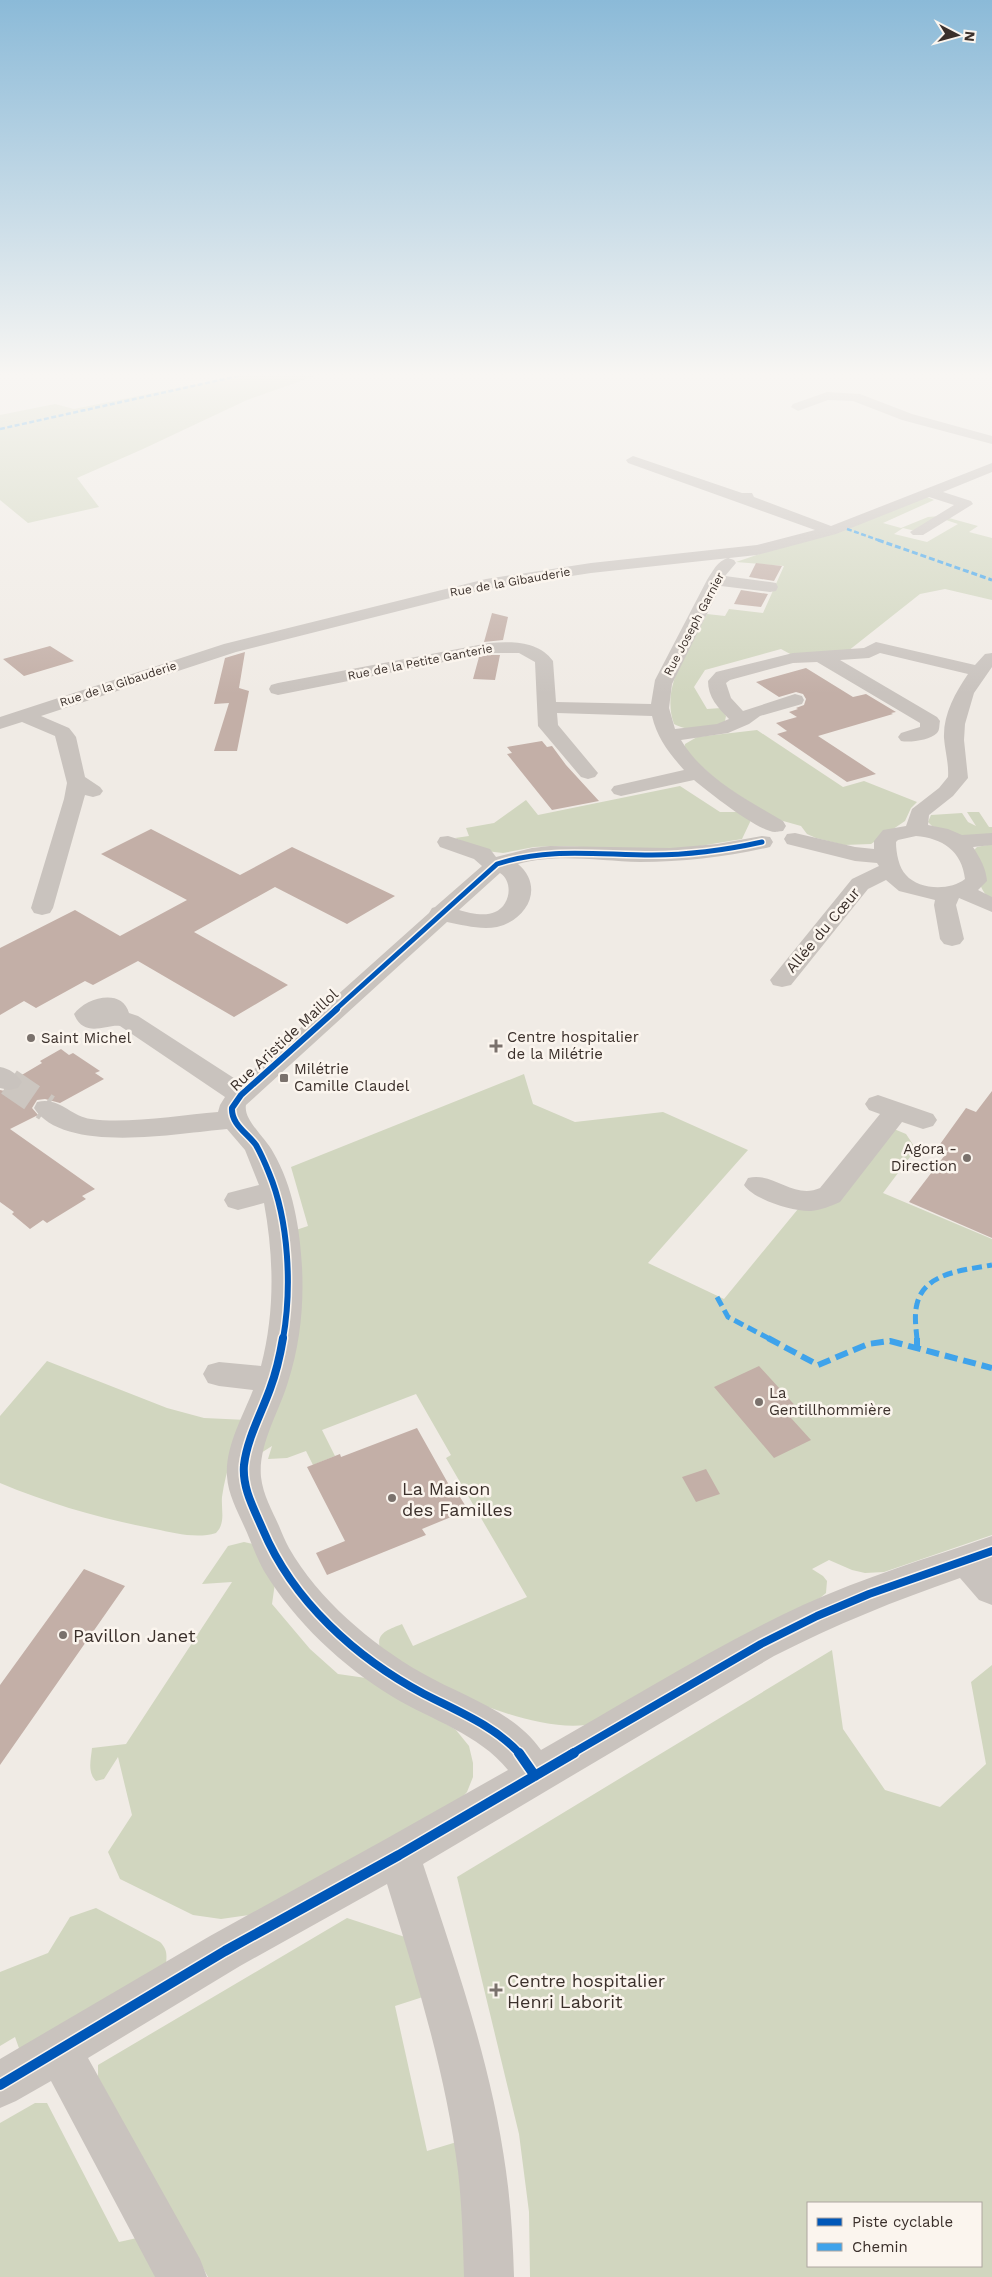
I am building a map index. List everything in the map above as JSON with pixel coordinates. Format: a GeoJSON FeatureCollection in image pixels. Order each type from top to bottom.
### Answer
{"type":"FeatureCollection","features":[{"type":"Feature","properties":{"kind":"street"},"geometry":{"type":"LineString","coordinates":[[700,482],[772,506],[799,517],[799,520],[831,531]]}},
{"type":"Feature","properties":{"kind":"street"},"geometry":{"type":"LineString","coordinates":[[699,540],[717,563],[757,550],[831,531],[952,483],[967,493],[926,510]]}},
{"type":"Feature","properties":{"kind":"street"},"geometry":{"type":"LineString","coordinates":[[918,532],[966,504],[928,492]]}},
{"type":"Feature","properties":{"kind":"street","name":"Rue de la Gibauderie"},"geometry":{"type":"LineString","coordinates":[[0,723],[263,639],[467,588],[545,574],[669,560],[705,564],[717,563],[770,587]]}},
{"type":"Feature","properties":{"kind":"street","name":"Rue Joseph Garnier"},"geometry":{"type":"LineString","coordinates":[[717,563],[663,684],[660,710],[669,736],[680,755],[696,773],[739,804],[768,834]]}},
{"type":"Feature","properties":{"kind":"street"},"geometry":{"type":"LineString","coordinates":[[742,720],[729,710],[716,688],[717,681],[723,676],[793,658],[869,653],[876,647],[981,670],[992,686]]}},
{"type":"Feature","properties":{"kind":"street","name":"Rue de la Petite Ganterie"},"geometry":{"type":"LineString","coordinates":[[286,707],[275,682],[489,648],[530,650],[539,655],[544,661],[548,726],[588,773]]}},
{"type":"Feature","properties":{"kind":"street"},"geometry":{"type":"LineString","coordinates":[[820,656],[930,721],[929,730],[908,737]]}},
{"type":"Feature","properties":{"kind":"street"},"geometry":{"type":"LineString","coordinates":[[916,830],[919,813],[946,792],[958,778],[954,735],[958,713],[963,697],[981,670]]}},
{"type":"Feature","properties":{"kind":"street"},"geometry":{"type":"LineString","coordinates":[[669,736],[721,729],[742,720],[753,712],[795,700]]}},
{"type":"Feature","properties":{"kind":"street"},"geometry":{"type":"LineString","coordinates":[[547,707],[660,710]]}},
{"type":"Feature","properties":{"kind":"street"},"geometry":{"type":"LineString","coordinates":[[22,715],[62,732],[66,737],[72,770],[85,787],[74,799],[42,908]]}},
{"type":"Feature","properties":{"kind":"street"},"geometry":{"type":"LineString","coordinates":[[621,790],[676,780],[696,773]]}},
{"type":"Feature","properties":{"kind":"street"},"geometry":{"type":"LineString","coordinates":[[676,780],[717,805],[739,804]]}},
{"type":"Feature","properties":{"kind":"street"},"geometry":{"type":"LineString","coordinates":[[916,830],[947,835],[959,842],[976,873],[976,881],[971,886],[955,892],[933,893],[907,886],[897,879],[884,849],[884,841],[892,835],[916,830]]}},
{"type":"Feature","properties":{"kind":"street","name":"Rue Aristide Maillol"},"geometry":{"type":"LineString","coordinates":[[238,1107],[493,863],[542,852],[664,855],[768,834]]}},
{"type":"Feature","properties":{"kind":"street"},"geometry":{"type":"LineString","coordinates":[[795,839],[890,863]]}},
{"type":"Feature","properties":{"kind":"street"},"geometry":{"type":"LineString","coordinates":[[959,842],[992,839]]}},
{"type":"Feature","properties":{"kind":"street"},"geometry":{"type":"LineString","coordinates":[[440,913],[496,920],[506,916],[519,898],[521,889],[511,870],[493,863],[482,854],[447,846]]}},
{"type":"Feature","properties":{"kind":"street","name":"Allée du Cœur"},"geometry":{"type":"LineString","coordinates":[[782,980],[860,884],[890,863]]}},
{"type":"Feature","properties":{"kind":"street"},"geometry":{"type":"LineString","coordinates":[[955,892],[992,905]]}},
{"type":"Feature","properties":{"kind":"street"},"geometry":{"type":"LineString","coordinates":[[952,939],[945,905],[955,892]]}},
{"type":"Feature","properties":{"kind":"street"},"geometry":{"type":"LineString","coordinates":[[114,1016],[129,1021],[238,1107],[268,1168],[275,1191],[286,1250],[288,1295],[281,1344],[273,1379],[248,1451],[244,1474],[248,1495],[279,1564],[309,1602],[346,1641],[394,1676],[492,1730],[517,1750],[535,1776]]}},
{"type":"Feature","properties":{"kind":"street"},"geometry":{"type":"LineString","coordinates":[[47,1108],[73,1124],[92,1128],[118,1128],[238,1107]]}},
{"type":"Feature","properties":{"kind":"street"},"geometry":{"type":"LineString","coordinates":[[758,1184],[797,1201],[810,1203],[822,1200],[830,1195],[887,1107],[923,1120]]}},
{"type":"Feature","properties":{"kind":"street"},"geometry":{"type":"LineString","coordinates":[[238,1200],[275,1191]]}},
{"type":"Feature","properties":{"kind":"street"},"geometry":{"type":"LineString","coordinates":[[219,1374],[273,1379]]}},
{"type":"Feature","properties":{"kind":"street"},"geometry":{"type":"LineString","coordinates":[[0,2085],[225,1951],[399,1854],[762,1644],[809,1620],[870,1594],[979,1555],[992,1589]]}},
{"type":"Feature","properties":{"kind":"street"},"geometry":{"type":"LineString","coordinates":[[399,1854],[442,1993],[481,2152],[490,2243],[490,2277]]}},
{"type":"Feature","properties":{"kind":"street"},"geometry":{"type":"LineString","coordinates":[[59,2050],[182,2277]]}},
{"type":"Feature","properties":{"kind":"green space"},"geometry":{"type":"Polygon","coordinates":[[[0,482],[80,482],[99,507],[28,523],[0,500],[0,482]]]}},
{"type":"Feature","properties":{"kind":"green space"},"geometry":{"type":"Polygon","coordinates":[[[927,497],[934,500],[883,523],[901,528],[928,517],[940,516],[915,531],[903,528],[894,534],[927,542],[958,524],[946,520],[949,518],[978,526],[969,532],[992,538],[992,600],[945,589],[920,594],[848,651],[792,655],[781,649],[705,670],[694,687],[707,709],[721,708],[726,716],[725,721],[714,727],[700,729],[680,727],[674,724],[671,695],[674,681],[685,653],[707,614],[725,616],[729,609],[763,613],[784,566],[736,562],[927,497]]]}},
{"type":"Feature","properties":{"kind":"green space"},"geometry":{"type":"Polygon","coordinates":[[[757,730],[843,787],[864,781],[917,802],[911,808],[905,821],[871,844],[844,845],[816,838],[807,834],[801,826],[776,819],[721,784],[684,750],[685,744],[697,737],[757,730]]]}},
{"type":"Feature","properties":{"kind":"green space"},"geometry":{"type":"Polygon","coordinates":[[[680,786],[720,812],[741,812],[751,820],[742,839],[688,848],[632,849],[559,846],[534,847],[503,853],[486,851],[455,838],[469,836],[466,828],[494,823],[526,800],[538,815],[680,786]]]}},
{"type":"Feature","properties":{"kind":"green space"},"geometry":{"type":"Polygon","coordinates":[[[967,812],[979,812],[989,827],[992,827],[992,834],[966,837],[932,826],[928,822],[931,815],[962,813],[968,822],[976,826],[967,812]]]}},
{"type":"Feature","properties":{"kind":"green space"},"geometry":{"type":"Polygon","coordinates":[[[992,844],[992,899],[980,884],[974,850],[977,847],[992,844]]]}},
{"type":"Feature","properties":{"kind":"green space"},"geometry":{"type":"Polygon","coordinates":[[[524,1074],[533,1104],[575,1122],[663,1112],[748,1150],[648,1263],[724,1299],[798,1209],[894,1129],[906,1134],[916,1149],[883,1193],[992,1239],[992,1535],[884,1572],[865,1573],[852,1570],[829,1560],[812,1569],[827,1581],[826,1593],[820,1598],[586,1725],[571,1726],[539,1722],[490,1708],[440,1686],[381,1651],[379,1640],[381,1636],[387,1630],[402,1624],[413,1646],[527,1597],[446,1458],[451,1455],[416,1394],[322,1430],[335,1456],[313,1465],[306,1451],[287,1458],[268,1459],[272,1446],[261,1453],[296,1230],[308,1226],[291,1167],[524,1074]]]}},
{"type":"Feature","properties":{"kind":"green space"},"geometry":{"type":"Polygon","coordinates":[[[47,1361],[167,1408],[204,1418],[247,1420],[229,1467],[222,1497],[222,1521],[216,1533],[209,1535],[185,1535],[115,1521],[57,1504],[0,1483],[0,1416],[47,1361]]]}},
{"type":"Feature","properties":{"kind":"green space"},"geometry":{"type":"Polygon","coordinates":[[[244,1542],[253,1544],[275,1583],[272,1604],[310,1649],[338,1674],[373,1679],[456,1730],[469,1746],[473,1763],[473,1777],[467,1792],[456,1804],[256,1914],[221,1919],[193,1915],[120,1879],[108,1852],[132,1815],[118,1757],[104,1779],[96,1781],[91,1774],[90,1761],[92,1748],[126,1744],[232,1582],[202,1584],[228,1546],[244,1542]]]}},
{"type":"Feature","properties":{"kind":"green space"},"geometry":{"type":"Polygon","coordinates":[[[832,1650],[843,1729],[885,1790],[940,1807],[986,1764],[971,1682],[992,1665],[992,2277],[530,2277],[529,2212],[519,2134],[457,1877],[832,1650]]]}},
{"type":"Feature","properties":{"kind":"green space"},"geometry":{"type":"Polygon","coordinates":[[[96,1908],[160,1942],[166,1952],[166,1964],[20,2051],[15,2037],[0,2046],[0,1972],[48,1953],[70,1917],[96,1908]]]}},
{"type":"Feature","properties":{"kind":"green space"},"geometry":{"type":"Polygon","coordinates":[[[347,1918],[405,1937],[426,1996],[395,2006],[427,2151],[460,2141],[469,2277],[208,2277],[98,2077],[98,2065],[347,1918]]]}},
{"type":"Feature","properties":{"kind":"green space"},"geometry":{"type":"Polygon","coordinates":[[[35,2103],[47,2103],[119,2242],[137,2238],[158,2277],[0,2277],[0,2123],[35,2103]]]}},
{"type":"Feature","properties":{"kind":"building"},"geometry":{"type":"Polygon","coordinates":[[[756,563],[782,566],[774,581],[749,577],[756,563]]]}},
{"type":"Feature","properties":{"kind":"building"},"geometry":{"type":"Polygon","coordinates":[[[741,590],[768,594],[761,607],[734,604],[741,590]]]}},
{"type":"Feature","properties":{"kind":"building"},"geometry":{"type":"Polygon","coordinates":[[[492,613],[508,617],[503,640],[484,642],[492,613]]]}},
{"type":"Feature","properties":{"kind":"building"},"geometry":{"type":"Polygon","coordinates":[[[50,646],[74,661],[24,676],[3,659],[50,646]]]}},
{"type":"Feature","properties":{"kind":"building"},"geometry":{"type":"Polygon","coordinates":[[[245,652],[239,688],[249,691],[237,751],[214,751],[229,703],[214,704],[225,658],[245,652]]]}},
{"type":"Feature","properties":{"kind":"building"},"geometry":{"type":"Polygon","coordinates":[[[500,655],[495,680],[473,679],[479,657],[500,655]]]}},
{"type":"Feature","properties":{"kind":"building"},"geometry":{"type":"Polygon","coordinates":[[[806,668],[853,697],[866,694],[896,712],[818,736],[876,774],[847,782],[777,734],[787,731],[776,723],[797,717],[789,712],[804,705],[806,699],[803,694],[796,692],[779,697],[756,682],[806,668]]]}},
{"type":"Feature","properties":{"kind":"building"},"geometry":{"type":"Polygon","coordinates":[[[542,741],[547,747],[552,746],[566,765],[599,801],[552,810],[507,754],[512,753],[507,747],[542,741]]]}},
{"type":"Feature","properties":{"kind":"building"},"geometry":{"type":"Polygon","coordinates":[[[151,829],[240,875],[292,847],[395,896],[347,924],[275,887],[194,932],[288,985],[234,1017],[138,961],[93,985],[85,981],[36,1008],[24,1001],[0,1015],[0,948],[75,910],[120,936],[187,900],[101,854],[151,829]]]}},
{"type":"Feature","properties":{"kind":"building"},"geometry":{"type":"Polygon","coordinates":[[[61,1049],[69,1055],[73,1053],[100,1071],[95,1073],[104,1079],[60,1103],[45,1099],[37,1100],[32,1108],[38,1115],[10,1129],[95,1189],[82,1196],[86,1199],[47,1223],[43,1220],[30,1229],[12,1214],[14,1212],[0,1202],[0,1090],[9,1092],[18,1090],[24,1082],[20,1076],[42,1063],[40,1061],[61,1049]]]}},
{"type":"Feature","properties":{"kind":"building","name":"Agora - Direction"},"geometry":{"type":"Polygon","coordinates":[[[992,1091],[992,1238],[909,1202],[948,1151],[938,1147],[966,1108],[976,1112],[992,1091]]]}},
{"type":"Feature","properties":{"kind":"building","name":"La Gentillhommière"},"geometry":{"type":"Polygon","coordinates":[[[759,1366],[801,1412],[791,1418],[811,1440],[774,1458],[714,1387],[759,1366]]]}},
{"type":"Feature","properties":{"kind":"building","name":"La Maison des Familles"},"geometry":{"type":"Polygon","coordinates":[[[417,1428],[449,1485],[452,1484],[468,1510],[422,1529],[426,1535],[327,1575],[316,1553],[345,1541],[307,1467],[340,1454],[341,1457],[417,1428]]]}},
{"type":"Feature","properties":{"kind":"building"},"geometry":{"type":"Polygon","coordinates":[[[706,1469],[720,1494],[696,1502],[682,1477],[706,1469]]]}},
{"type":"Feature","properties":{"kind":"building","name":"Pavillon Janet"},"geometry":{"type":"Polygon","coordinates":[[[84,1569],[125,1586],[0,1765],[0,1685],[84,1569]]]}},
{"type":"Feature","properties":{"kind":"tunnel"},"geometry":{"type":"LineString","coordinates":[[9,1082],[47,1108]]}},
{"type":"Feature","properties":{"kind":"marked path"},"geometry":{"type":"LineString","coordinates":[[847,529],[992,580]]}},
{"type":"Feature","properties":{"kind":"marked path"},"geometry":{"type":"LineString","coordinates":[[917,1347],[917,1304],[927,1286],[947,1275],[992,1265]]}},
{"type":"Feature","properties":{"kind":"marked path"},"geometry":{"type":"LineString","coordinates":[[717,1297],[728,1317],[818,1365],[868,1344],[890,1341],[992,1368]]}},
{"type":"Feature","properties":{"kind":"cycle path"},"geometry":{"type":"LineString","coordinates":[[535,1776],[521,1755],[502,1738],[472,1719],[393,1676],[361,1653],[317,1612],[291,1581],[272,1551],[248,1496],[244,1466],[250,1441],[273,1380],[281,1348],[286,1314],[287,1264],[278,1205],[270,1175],[256,1146],[235,1121],[232,1108],[241,1095],[497,864],[515,858],[550,853],[670,855],[732,848],[762,842]]}},
{"type":"Feature","properties":{"kind":"cycle path"},"geometry":{"type":"LineString","coordinates":[[0,2085],[225,1951],[399,1855],[761,1644],[817,1616],[869,1594],[992,1551]]}},
{"type":"Feature","properties":{"kind":"place","name":"Saint Michel"},"geometry":{"type":"Point","coordinates":[31,1038]}},
{"type":"Feature","properties":{"kind":"place","name":"Centre hospitalier de la Milétrie"},"geometry":{"type":"Point","coordinates":[496,1046]}},
{"type":"Feature","properties":{"kind":"place","name":"Milétrie Camille Claudel"},"geometry":{"type":"Point","coordinates":[284,1078]}},
{"type":"Feature","properties":{"kind":"place","name":"Agora - Direction"},"geometry":{"type":"Point","coordinates":[967,1158]}},
{"type":"Feature","properties":{"kind":"place","name":"La Gentillhommière"},"geometry":{"type":"Point","coordinates":[759,1402]}},
{"type":"Feature","properties":{"kind":"place","name":"La Maison des Familles"},"geometry":{"type":"Point","coordinates":[392,1498]}},
{"type":"Feature","properties":{"kind":"place","name":"Pavillon Janet"},"geometry":{"type":"Point","coordinates":[63,1635]}},
{"type":"Feature","properties":{"kind":"place","name":"Centre hospitalier Henri Laborit"},"geometry":{"type":"Point","coordinates":[496,1990]}}]}
